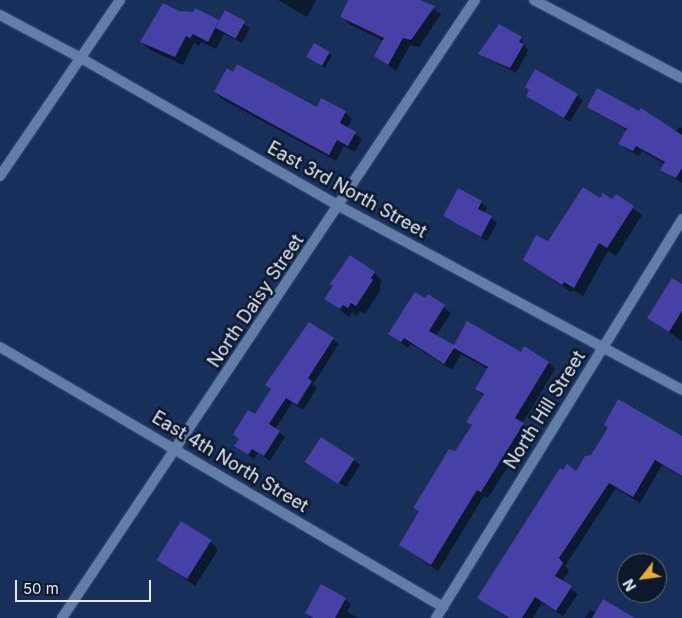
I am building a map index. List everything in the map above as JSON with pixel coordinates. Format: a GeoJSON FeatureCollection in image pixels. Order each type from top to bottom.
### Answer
{"type":"FeatureCollection","features":[{"type":"Feature","properties":{"kind":"street"},"geometry":{"type":"LineString","coordinates":[[0,176],[79,56],[120,0]]}},
{"type":"Feature","properties":{"kind":"street","name":"North Daisy Street"},"geometry":{"type":"LineString","coordinates":[[62,618],[475,0]]}},
{"type":"Feature","properties":{"kind":"street"},"geometry":{"type":"LineString","coordinates":[[534,0],[682,78]]}},
{"type":"Feature","properties":{"kind":"street","name":"East 3rd North Street"},"geometry":{"type":"LineString","coordinates":[[0,15],[79,56],[339,206],[682,390]]}},
{"type":"Feature","properties":{"kind":"street","name":"North Hill Street"},"geometry":{"type":"LineString","coordinates":[[436,618],[682,218]]}},
{"type":"Feature","properties":{"kind":"street","name":"East 4th North Street"},"geometry":{"type":"LineString","coordinates":[[0,347],[176,448],[443,607]]}},
{"type":"Feature","properties":{"kind":"building"},"geometry":{"type":"Polygon","coordinates":[[[348,0],[420,0],[435,6],[411,40],[403,38],[388,65],[374,56],[384,38],[340,17],[348,0]]]}},
{"type":"Feature","properties":{"kind":"building"},"geometry":{"type":"Polygon","coordinates":[[[163,3],[179,11],[193,12],[195,8],[219,20],[208,42],[193,34],[190,38],[186,36],[175,57],[140,42],[163,3]]]}},
{"type":"Feature","properties":{"kind":"building"},"geometry":{"type":"Polygon","coordinates":[[[225,10],[245,21],[235,39],[215,27],[225,10]]]}},
{"type":"Feature","properties":{"kind":"building"},"geometry":{"type":"Polygon","coordinates":[[[499,24],[522,37],[519,42],[524,44],[510,68],[478,54],[499,24]]]}},
{"type":"Feature","properties":{"kind":"building"},"geometry":{"type":"Polygon","coordinates":[[[314,43],[330,52],[322,66],[306,57],[314,43]]]}},
{"type":"Feature","properties":{"kind":"building"},"geometry":{"type":"Polygon","coordinates":[[[237,64],[317,107],[321,98],[346,111],[340,123],[356,132],[348,146],[337,140],[329,155],[214,92],[227,68],[233,72],[237,64]]]}},
{"type":"Feature","properties":{"kind":"building"},"geometry":{"type":"Polygon","coordinates":[[[535,69],[578,94],[564,118],[526,96],[529,90],[525,87],[535,69]]]}},
{"type":"Feature","properties":{"kind":"building"},"geometry":{"type":"Polygon","coordinates":[[[597,88],[639,111],[641,108],[682,135],[682,168],[676,178],[660,170],[665,162],[636,146],[633,151],[618,144],[627,129],[587,107],[597,88]]]}},
{"type":"Feature","properties":{"kind":"building"},"geometry":{"type":"Polygon","coordinates":[[[583,187],[600,198],[603,193],[612,199],[616,194],[634,206],[607,248],[599,243],[574,288],[564,282],[562,285],[523,260],[536,235],[548,241],[583,187]]]}},
{"type":"Feature","properties":{"kind":"building"},"geometry":{"type":"Polygon","coordinates":[[[458,188],[482,201],[478,209],[492,216],[481,237],[443,216],[458,188]]]}},
{"type":"Feature","properties":{"kind":"building"},"geometry":{"type":"Polygon","coordinates":[[[350,255],[375,272],[371,278],[373,280],[356,306],[351,303],[348,308],[343,305],[340,309],[324,299],[333,286],[330,284],[350,255]]]}},
{"type":"Feature","properties":{"kind":"building"},"geometry":{"type":"Polygon","coordinates":[[[672,278],[682,284],[682,311],[669,332],[647,318],[672,278]]]}},
{"type":"Feature","properties":{"kind":"building"},"geometry":{"type":"Polygon","coordinates":[[[415,292],[425,298],[428,294],[445,305],[429,331],[454,345],[467,321],[521,352],[524,346],[549,362],[515,418],[524,423],[481,492],[477,490],[431,565],[399,545],[419,511],[413,508],[449,449],[455,451],[472,425],[466,422],[484,394],[475,389],[488,367],[454,348],[444,364],[404,338],[401,342],[388,334],[415,292]]]}},
{"type":"Feature","properties":{"kind":"building"},"geometry":{"type":"Polygon","coordinates":[[[309,322],[334,338],[308,378],[312,381],[297,405],[286,398],[269,424],[280,431],[264,456],[252,449],[248,455],[234,446],[239,439],[233,434],[248,410],[255,414],[271,389],[265,385],[309,322]]]}},
{"type":"Feature","properties":{"kind":"building"},"geometry":{"type":"Polygon","coordinates":[[[618,399],[682,436],[682,476],[655,460],[633,497],[609,483],[559,558],[563,563],[555,576],[572,586],[556,611],[535,597],[522,618],[509,618],[477,598],[560,468],[563,470],[567,464],[576,471],[585,456],[591,455],[608,428],[604,425],[618,399]]]}},
{"type":"Feature","properties":{"kind":"building"},"geometry":{"type":"Polygon","coordinates":[[[321,437],[355,459],[338,484],[305,462],[321,437]]]}},
{"type":"Feature","properties":{"kind":"building"},"geometry":{"type":"Polygon","coordinates":[[[181,521],[212,540],[187,579],[157,560],[181,521]]]}},
{"type":"Feature","properties":{"kind":"building"},"geometry":{"type":"Polygon","coordinates":[[[321,584],[346,598],[335,618],[313,618],[305,613],[321,584]]]}},
{"type":"Feature","properties":{"kind":"building"},"geometry":{"type":"Polygon","coordinates":[[[603,599],[635,618],[592,618],[603,599]]]}}]}
